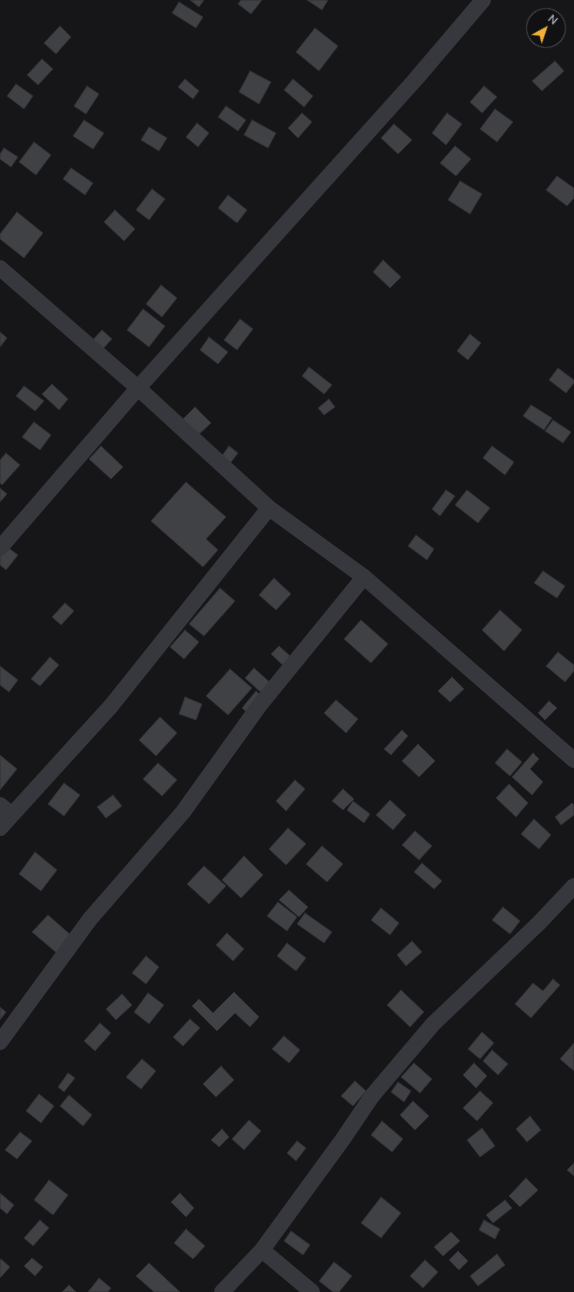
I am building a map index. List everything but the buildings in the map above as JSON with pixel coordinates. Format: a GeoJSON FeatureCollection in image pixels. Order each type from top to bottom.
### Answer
{"type":"FeatureCollection","features":[{"type":"Feature","properties":{"kind":"street"},"geometry":{"type":"LineString","coordinates":[[0,548],[138,388],[415,80],[484,0]]}},
{"type":"Feature","properties":{"kind":"street"},"geometry":{"type":"LineString","coordinates":[[0,268],[138,388],[270,508],[364,577],[574,760]]}},
{"type":"Feature","properties":{"kind":"street"},"geometry":{"type":"LineString","coordinates":[[0,828],[110,706],[270,508]]}},
{"type":"Feature","properties":{"kind":"street"},"geometry":{"type":"LineString","coordinates":[[0,1042],[90,919],[183,812],[259,706],[364,577]]}},
{"type":"Feature","properties":{"kind":"street"},"geometry":{"type":"LineString","coordinates":[[0,805],[12,815]]}},
{"type":"Feature","properties":{"kind":"street"},"geometry":{"type":"LineString","coordinates":[[222,1292],[262,1250],[343,1139],[372,1096],[432,1024],[539,923],[574,886]]}},
{"type":"Feature","properties":{"kind":"street"},"geometry":{"type":"LineString","coordinates":[[262,1250],[312,1292]]}}]}
